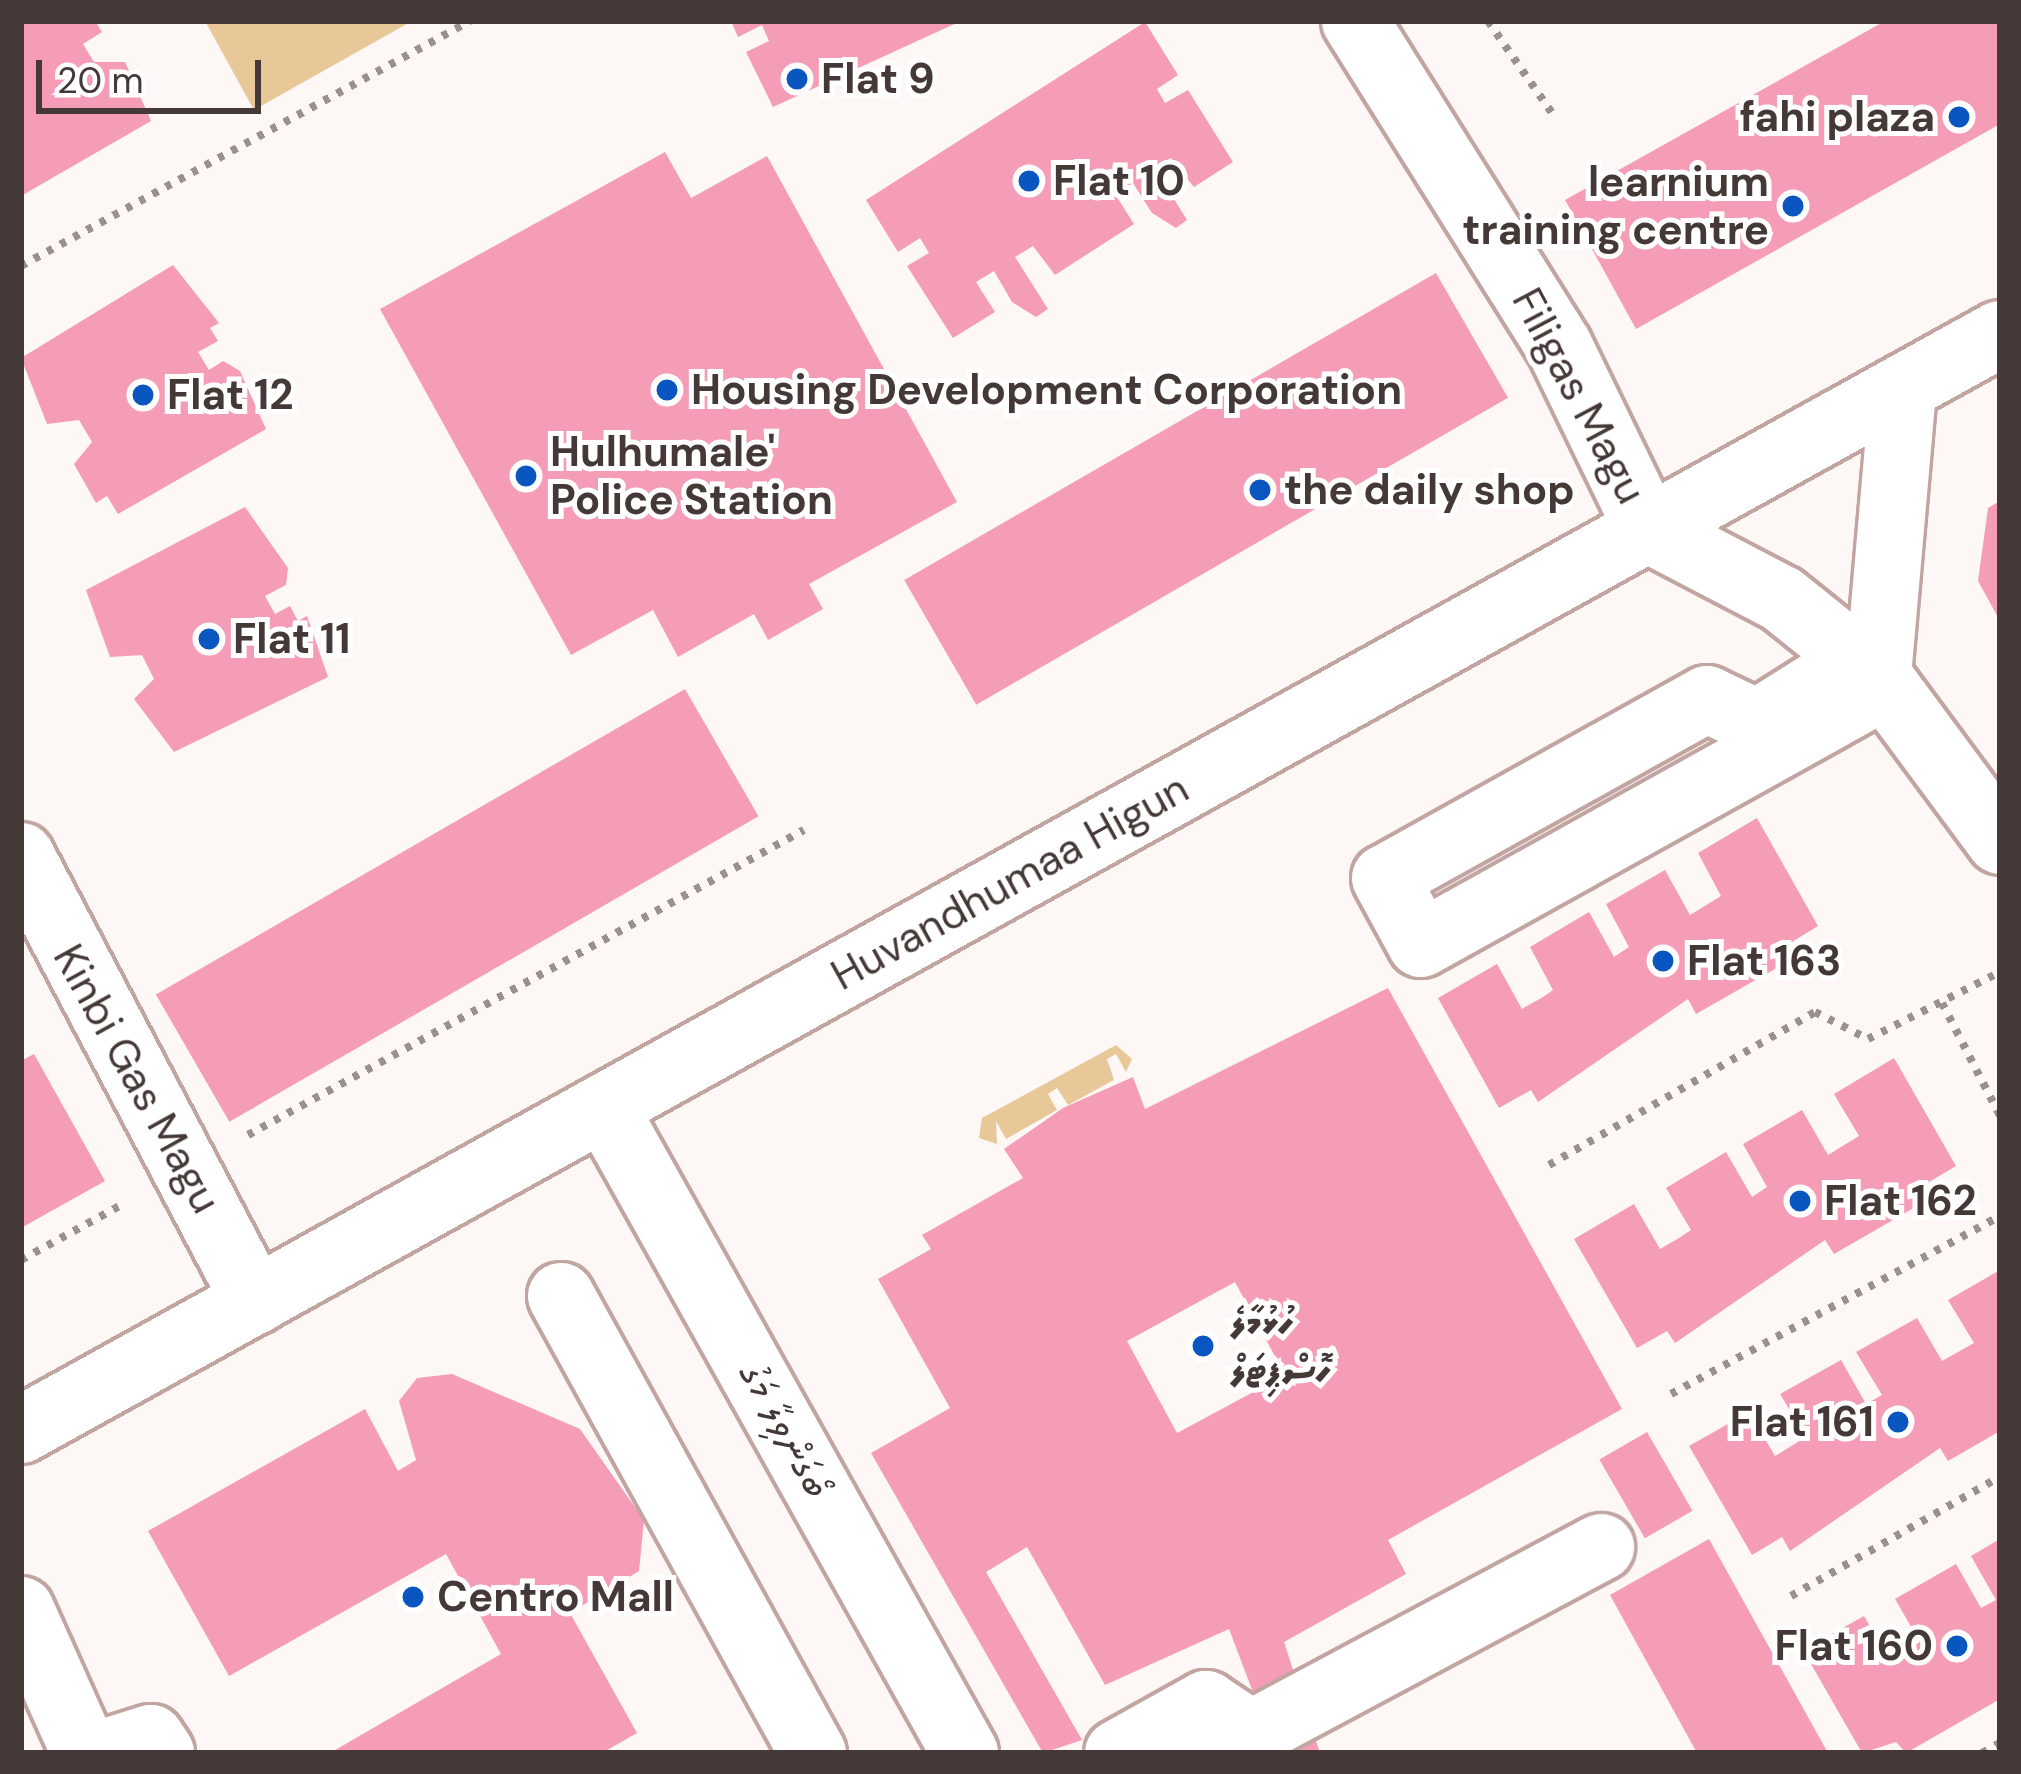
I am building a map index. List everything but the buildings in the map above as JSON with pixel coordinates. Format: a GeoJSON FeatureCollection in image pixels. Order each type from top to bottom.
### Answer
{"type":"FeatureCollection","features":[{"type":"Feature","properties":{"kind":"street","name":"Filigas Magu"},"geometry":{"type":"LineString","coordinates":[[1355,21],[1559,346],[1648,529]]}},
{"type":"Feature","properties":{"kind":"street","name":"Huvandhumaa Higun"},"geometry":{"type":"LineString","coordinates":[[21,1430],[2000,334]]}},
{"type":"Feature","properties":{"kind":"street"},"geometry":{"type":"LineString","coordinates":[[1874,674],[1904,388]]}},
{"type":"Feature","properties":{"kind":"street"},"geometry":{"type":"LineString","coordinates":[[1648,529],[1782,599],[1874,674],[2000,841]]}},
{"type":"Feature","properties":{"kind":"street"},"geometry":{"type":"LineString","coordinates":[[1874,674],[1569,862],[1421,944],[1385,878],[1707,699],[1757,723],[1874,674]]}},
{"type":"Feature","properties":{"kind":"street"},"geometry":{"type":"LineString","coordinates":[[1533,795],[1569,862]]}},
{"type":"Feature","properties":{"kind":"street","name":"Kinbi Gas Magu"},"geometry":{"type":"LineString","coordinates":[[21,856],[255,1301]]}},
{"type":"Feature","properties":{"kind":"street","name":"ބޯގަންވިލާ މަގު"},"geometry":{"type":"LineString","coordinates":[[604,1107],[965,1753]]}},
{"type":"Feature","properties":{"kind":"street"},"geometry":{"type":"LineString","coordinates":[[561,1296],[814,1753]]}},
{"type":"Feature","properties":{"kind":"street"},"geometry":{"type":"LineString","coordinates":[[1118,1753],[1206,1704],[1235,1744],[1601,1547]]}},
{"type":"Feature","properties":{"kind":"street"},"geometry":{"type":"LineString","coordinates":[[21,1610],[85,1753]]}},
{"type":"Feature","properties":{"kind":"street"},"geometry":{"type":"LineString","coordinates":[[103,1753],[152,1738],[161,1753]]}},
{"type":"Feature","properties":{"kind":"path"},"geometry":{"type":"LineString","coordinates":[[21,266],[470,21]]}},
{"type":"Feature","properties":{"kind":"path"},"geometry":{"type":"LineString","coordinates":[[1488,21],[1554,116]]}},
{"type":"Feature","properties":{"kind":"path"},"geometry":{"type":"LineString","coordinates":[[21,1260],[803,830]]}},
{"type":"Feature","properties":{"kind":"path"},"geometry":{"type":"LineString","coordinates":[[1550,1165],[1815,1012],[1868,1039],[2000,972]]}},
{"type":"Feature","properties":{"kind":"path"},"geometry":{"type":"LineString","coordinates":[[1942,1003],[2000,1115]]}},
{"type":"Feature","properties":{"kind":"path"},"geometry":{"type":"LineString","coordinates":[[1671,1394],[2000,1216]]}},
{"type":"Feature","properties":{"kind":"path"},"geometry":{"type":"LineString","coordinates":[[1791,1596],[2000,1477]]}},
{"type":"Feature","properties":{"kind":"path"},"geometry":{"type":"LineString","coordinates":[[1982,1753],[2000,1743]]}},
{"type":"Feature","properties":{"kind":"shaded area"},"geometry":{"type":"Polygon","coordinates":[[[205,21],[412,21],[254,110],[205,21]]]}},
{"type":"Feature","properties":{"kind":"shaded area"},"geometry":{"type":"Polygon","coordinates":[[[1116,1045],[1132,1059],[1126,1072],[1116,1054],[1107,1059],[1114,1080],[1068,1105],[1057,1088],[1048,1094],[1057,1110],[1006,1139],[996,1121],[997,1144],[979,1138],[982,1118],[1116,1045]]]}},
{"type":"Feature","properties":{"kind":"place","name":"Flat 9"},"geometry":{"type":"Point","coordinates":[797,79]}},
{"type":"Feature","properties":{"kind":"place","name":"fahi plaza"},"geometry":{"type":"Point","coordinates":[1959,117]}},
{"type":"Feature","properties":{"kind":"place","name":"Flat 10"},"geometry":{"type":"Point","coordinates":[1029,181]}},
{"type":"Feature","properties":{"kind":"place","name":"learnium training centre"},"geometry":{"type":"Point","coordinates":[1793,206]}},
{"type":"Feature","properties":{"kind":"place","name":"Housing Development Corporation"},"geometry":{"type":"Point","coordinates":[667,390]}},
{"type":"Feature","properties":{"kind":"place","name":"Flat 12"},"geometry":{"type":"Point","coordinates":[143,395]}},
{"type":"Feature","properties":{"kind":"place","name":"Hulhumale' Police Station"},"geometry":{"type":"Point","coordinates":[526,476]}},
{"type":"Feature","properties":{"kind":"place","name":"the daily shop"},"geometry":{"type":"Point","coordinates":[1260,490]}},
{"type":"Feature","properties":{"kind":"place","name":"Flat 11"},"geometry":{"type":"Point","coordinates":[209,639]}},
{"type":"Feature","properties":{"kind":"place","name":"Flat 163"},"geometry":{"type":"Point","coordinates":[1663,961]}},
{"type":"Feature","properties":{"kind":"place","name":"Flat 162"},"geometry":{"type":"Point","coordinates":[1800,1201]}},
{"type":"Feature","properties":{"kind":"place","name":"ހުޅުމާލެ ހޮސްޕިޓަލް"},"geometry":{"type":"Point","coordinates":[1203,1346]}},
{"type":"Feature","properties":{"kind":"place","name":"Flat 161"},"geometry":{"type":"Point","coordinates":[1898,1422]}},
{"type":"Feature","properties":{"kind":"place","name":"Centro Mall"},"geometry":{"type":"Point","coordinates":[413,1597]}},
{"type":"Feature","properties":{"kind":"place","name":"Flat 160"},"geometry":{"type":"Point","coordinates":[1957,1646]}}]}
